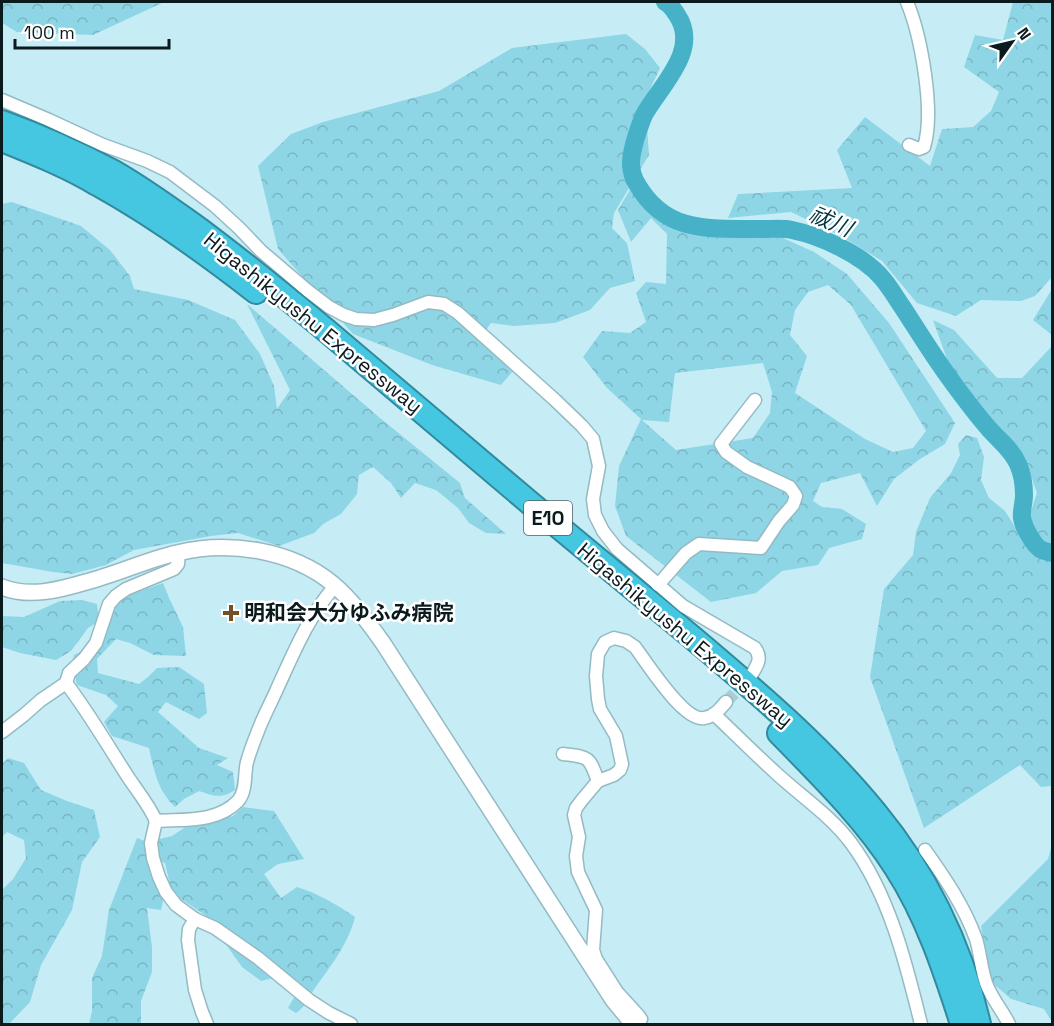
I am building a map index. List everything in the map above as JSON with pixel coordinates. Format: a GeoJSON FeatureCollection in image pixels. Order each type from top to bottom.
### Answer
{"type":"FeatureCollection","features":[{"type":"Feature","properties":{"kind":"highway","name":"Higashikyushu Expressway"},"geometry":{"type":"LineString","coordinates":[[2,122],[74,152],[115,173],[161,201],[271,284],[779,713],[836,767],[902,847],[930,892],[947,927],[962,962],[980,1024]]}},
{"type":"Feature","properties":{"kind":"highway","name":"Higashikyushu Expressway"},"geometry":{"type":"LineString","coordinates":[[2,140],[44,157],[105,188],[150,215],[240,280],[330,350],[520,514],[716,675],[770,723],[864,823],[896,868],[915,902],[942,962],[962,1024]]}},
{"type":"Feature","properties":{"kind":"street"},"geometry":{"type":"LineString","coordinates":[[908,2],[922,58],[926,85],[927,120],[924,147],[919,149],[909,146]]}},
{"type":"Feature","properties":{"kind":"street"},"geometry":{"type":"LineString","coordinates":[[2,100],[170,172],[215,206],[261,251],[308,291],[344,315],[356,319],[374,320],[428,302],[444,304],[458,313],[555,400],[593,439],[599,466],[593,499],[595,515],[603,531],[617,549],[683,606],[755,648],[760,657],[752,674]]}},
{"type":"Feature","properties":{"kind":"street"},"geometry":{"type":"LineString","coordinates":[[658,585],[686,553],[699,544],[761,548],[793,505],[796,496],[790,487],[747,467],[726,452],[721,444],[755,400]]}},
{"type":"Feature","properties":{"kind":"street"},"geometry":{"type":"LineString","coordinates":[[2,587],[22,592],[48,592],[95,580],[179,552],[227,548],[260,551],[283,557],[313,570],[335,586],[360,612],[383,643],[613,1000],[627,1017],[637,1024],[641,1019],[617,992],[596,959],[593,950],[596,910],[578,872],[576,855],[579,837],[574,815],[576,807],[598,781],[614,775],[620,770],[622,764],[616,736],[600,709],[596,676],[598,654],[605,642],[614,638],[626,641],[635,647],[677,703],[689,714],[699,719],[714,714],[726,702]]}},
{"type":"Feature","properties":{"kind":"street"},"geometry":{"type":"LineString","coordinates":[[2,732],[66,683],[69,673],[96,643],[109,604],[116,596],[174,569],[178,564],[179,552]]}},
{"type":"Feature","properties":{"kind":"street"},"geometry":{"type":"LineString","coordinates":[[156,821],[217,816],[240,799],[247,763],[258,730],[314,613],[335,586]]}},
{"type":"Feature","properties":{"kind":"street"},"geometry":{"type":"LineString","coordinates":[[66,683],[151,809],[156,821],[151,843],[153,858],[166,892],[176,905],[195,919],[215,928],[258,958],[309,1000],[351,1024]]}},
{"type":"Feature","properties":{"kind":"street"},"geometry":{"type":"LineString","coordinates":[[714,714],[777,774],[835,824],[868,868],[885,906],[906,968],[921,1024]]}},
{"type":"Feature","properties":{"kind":"street"},"geometry":{"type":"LineString","coordinates":[[563,754],[584,756],[590,761],[598,781]]}},
{"type":"Feature","properties":{"kind":"street"},"geometry":{"type":"LineString","coordinates":[[925,850],[944,877],[972,928],[988,988],[1009,1024]]}},
{"type":"Feature","properties":{"kind":"street"},"geometry":{"type":"LineString","coordinates":[[195,919],[189,929],[188,940],[192,974],[207,1024]]}},
{"type":"Feature","properties":{"kind":"green space"},"geometry":{"type":"Polygon","coordinates":[[[2,2],[164,2],[93,35],[17,32],[2,23],[2,2]]]}},
{"type":"Feature","properties":{"kind":"green space"},"geometry":{"type":"Polygon","coordinates":[[[1013,2],[1052,2],[1052,277],[1035,296],[1021,301],[981,300],[956,316],[917,303],[882,261],[841,236],[791,212],[728,218],[738,194],[852,188],[837,150],[865,117],[930,166],[942,129],[973,127],[991,111],[999,92],[964,67],[975,35],[1003,40],[1013,2]]]}},
{"type":"Feature","properties":{"kind":"green space"},"geometry":{"type":"Polygon","coordinates":[[[626,34],[645,49],[660,68],[645,100],[649,155],[614,213],[612,228],[627,243],[635,281],[610,288],[590,310],[555,323],[514,326],[491,323],[480,338],[512,372],[501,385],[432,365],[353,334],[278,249],[258,166],[291,134],[323,122],[439,91],[512,48],[626,34]]]}},
{"type":"Feature","properties":{"kind":"green space"},"geometry":{"type":"Polygon","coordinates":[[[640,173],[664,220],[724,237],[753,234],[783,238],[814,252],[847,274],[889,323],[955,423],[945,444],[894,479],[877,506],[860,473],[821,483],[813,501],[822,507],[842,509],[866,524],[862,539],[829,548],[818,565],[782,571],[756,593],[711,602],[626,536],[615,506],[619,466],[641,419],[607,388],[583,357],[602,331],[630,333],[646,322],[636,293],[646,282],[666,284],[667,234],[651,218],[631,242],[618,210],[640,173]],[[828,285],[808,292],[795,310],[790,335],[807,356],[795,393],[865,439],[893,452],[913,448],[926,431],[851,305],[828,285]],[[763,363],[675,373],[669,422],[642,420],[676,450],[753,438],[770,413],[772,392],[763,363]]]}},
{"type":"Feature","properties":{"kind":"green space"},"geometry":{"type":"Polygon","coordinates":[[[12,202],[81,226],[110,250],[130,276],[134,289],[188,300],[235,320],[260,354],[274,386],[277,409],[290,390],[247,304],[460,483],[465,498],[506,534],[486,533],[469,523],[458,508],[436,490],[415,483],[401,498],[391,483],[373,467],[359,475],[357,494],[341,514],[323,524],[314,533],[279,546],[238,533],[134,550],[106,565],[72,574],[2,563],[2,204],[12,202]]]}},
{"type":"Feature","properties":{"kind":"green space"},"geometry":{"type":"Polygon","coordinates":[[[1052,289],[1052,335],[1033,320],[1052,289]]]}},
{"type":"Feature","properties":{"kind":"green space"},"geometry":{"type":"Polygon","coordinates":[[[933,320],[954,330],[997,378],[1022,378],[1052,346],[1052,786],[1041,787],[1020,765],[924,828],[870,677],[884,589],[913,555],[916,532],[930,498],[951,473],[960,455],[958,444],[966,435],[977,438],[984,457],[981,480],[989,498],[1005,511],[1015,527],[1031,511],[1037,493],[1029,470],[948,362],[933,320]]]}},
{"type":"Feature","properties":{"kind":"green space"},"geometry":{"type":"Polygon","coordinates":[[[163,583],[183,627],[186,656],[154,655],[116,639],[97,659],[98,673],[139,684],[157,668],[179,667],[204,684],[207,713],[199,719],[166,702],[158,712],[199,748],[228,758],[217,765],[233,772],[235,790],[226,795],[217,796],[199,791],[175,807],[164,794],[155,773],[149,748],[112,736],[104,722],[118,706],[106,695],[77,685],[72,663],[74,655],[92,646],[121,601],[129,595],[163,583]]]}},
{"type":"Feature","properties":{"kind":"green space"},"geometry":{"type":"Polygon","coordinates":[[[82,600],[97,604],[99,621],[88,628],[71,651],[56,660],[2,647],[2,616],[24,617],[60,601],[82,600]]]}},
{"type":"Feature","properties":{"kind":"green space"},"geometry":{"type":"Polygon","coordinates":[[[8,758],[24,763],[41,790],[94,810],[100,837],[82,862],[72,910],[41,965],[30,1002],[9,1024],[2,1024],[2,890],[13,879],[26,858],[24,840],[7,832],[2,837],[2,764],[8,758]]]}},
{"type":"Feature","properties":{"kind":"green space"},"geometry":{"type":"Polygon","coordinates":[[[243,807],[274,811],[304,859],[278,864],[264,874],[281,898],[297,887],[327,900],[355,917],[343,947],[304,1005],[296,1013],[288,1008],[296,994],[273,978],[261,981],[242,967],[205,915],[172,893],[165,863],[147,857],[163,901],[161,910],[147,908],[152,947],[152,972],[141,1001],[141,1024],[89,1024],[92,1011],[92,978],[102,956],[109,910],[137,838],[147,842],[172,836],[190,824],[233,816],[243,807]]]}},
{"type":"Feature","properties":{"kind":"green space"},"geometry":{"type":"Polygon","coordinates":[[[1052,845],[1052,1022],[1044,1009],[1011,999],[989,980],[981,926],[1048,859],[1052,845]]]}},
{"type":"Feature","properties":{"kind":"waterway","name":"祓川"},"geometry":{"type":"LineString","coordinates":[[665,2],[677,15],[683,28],[684,41],[676,67],[644,115],[637,134],[631,165],[637,184],[649,201],[662,213],[677,221],[710,228],[792,230],[841,248],[874,270],[890,289],[963,397],[1015,459],[1021,471],[1023,484],[1024,526],[1037,547],[1052,553]]}},
{"type":"Feature","properties":{"kind":"tunnel"},"geometry":{"type":"LineString","coordinates":[[726,702],[747,680]]}},
{"type":"Feature","properties":{"kind":"place","name":"明和会大分ゆふみ病院"},"geometry":{"type":"Point","coordinates":[231,613]}}]}
